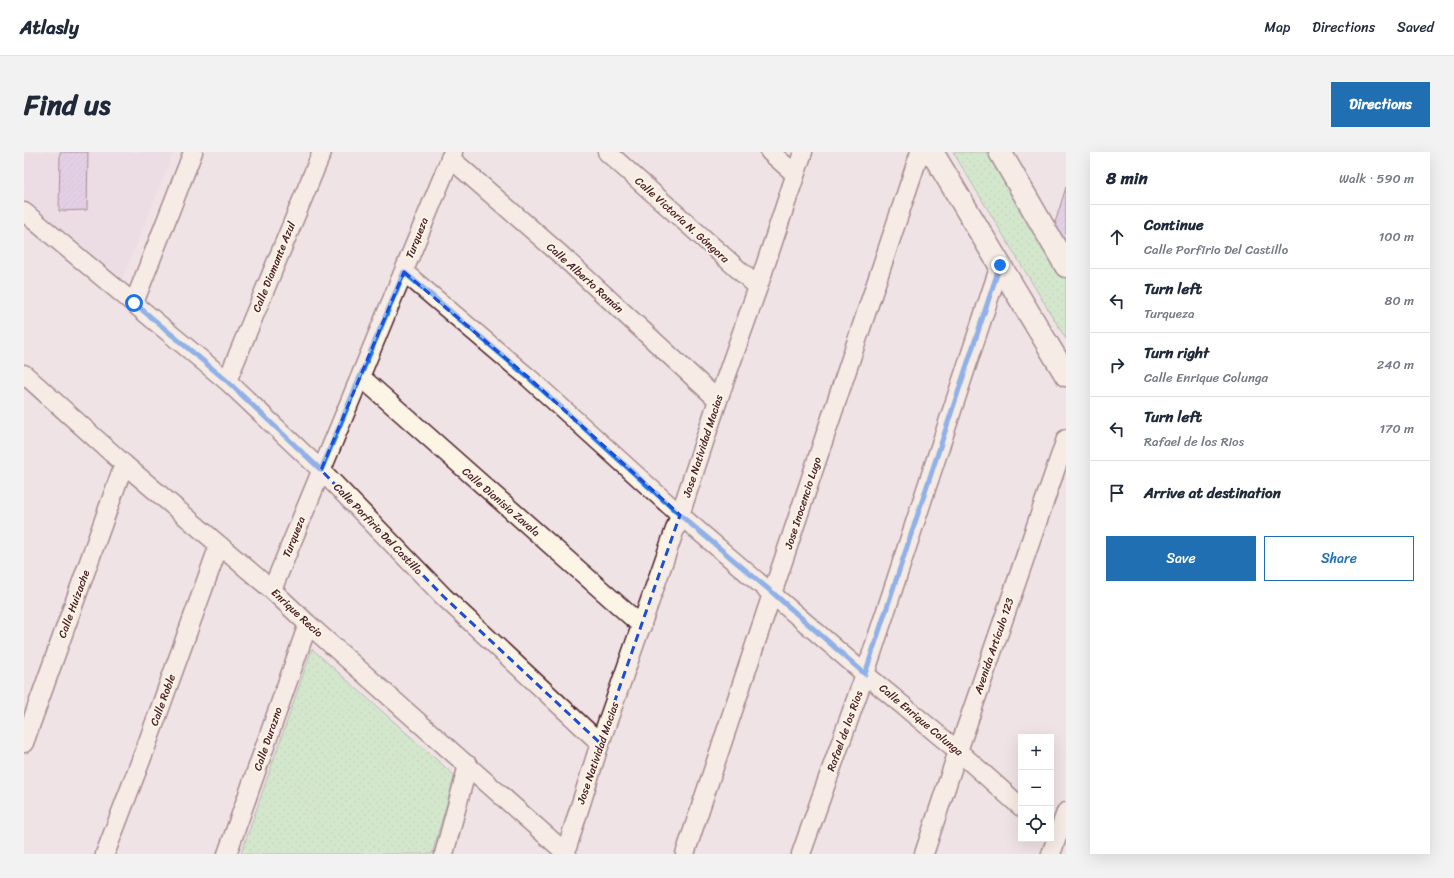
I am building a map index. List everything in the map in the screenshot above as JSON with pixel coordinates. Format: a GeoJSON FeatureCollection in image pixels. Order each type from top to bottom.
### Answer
{"type":"FeatureCollection","features":[{"type":"Feature","properties":{"kind":"street"},"geometry":{"type":"LineString","coordinates":[[134,303],[193,152]]}},
{"type":"Feature","properties":{"kind":"street","name":"Calle Diamante Azul"},"geometry":{"type":"LineString","coordinates":[[227,381],[322,152]]}},
{"type":"Feature","properties":{"kind":"street","name":"Calle Victoria N. Góngora"},"geometry":{"type":"LineString","coordinates":[[607,152],[758,287]]}},
{"type":"Feature","properties":{"kind":"street"},"geometry":{"type":"LineString","coordinates":[[770,152],[795,174]]}},
{"type":"Feature","properties":{"kind":"street","name":"Jose Natividad Macias"},"geometry":{"type":"LineString","coordinates":[[566,853],[600,743],[642,626],[803,152]]}},
{"type":"Feature","properties":{"kind":"street","name":"Jose Inocencio Lugo"},"geometry":{"type":"LineString","coordinates":[[685,854],[920,152]]}},
{"type":"Feature","properties":{"kind":"street"},"geometry":{"type":"LineString","coordinates":[[932,152],[1066,375]]}},
{"type":"Feature","properties":{"kind":"street"},"geometry":{"type":"LineString","coordinates":[[1000,152],[1066,266]]}},
{"type":"Feature","properties":{"kind":"street","name":"Turqueza"},"geometry":{"type":"LineString","coordinates":[[272,590],[452,155]]}},
{"type":"Feature","properties":{"kind":"street","name":"Calle Alberto Román"},"geometry":{"type":"LineString","coordinates":[[452,155],[718,400]]}},
{"type":"Feature","properties":{"kind":"street","name":"Calle Porfirio Del Castillo"},"geometry":{"type":"LineString","coordinates":[[24,212],[227,381],[321,470],[444,597],[600,743]]}},
{"type":"Feature","properties":{"kind":"street","name":"Rafael de los Rios"},"geometry":{"type":"LineString","coordinates":[[801,854],[865,674],[1000,265]]}},
{"type":"Feature","properties":{"kind":"street","name":"Calle Enrique Colunga"},"geometry":{"type":"LineString","coordinates":[[404,272],[529,378],[680,515],[773,593],[865,674],[958,751],[1020,806]]}},
{"type":"Feature","properties":{"kind":"street","name":"Enrique Recio"},"geometry":{"type":"LineString","coordinates":[[25,377],[124,464],[272,590],[308,624],[566,853]]}},
{"type":"Feature","properties":{"kind":"street","name":"Calle Dionisio Zavala"},"geometry":{"type":"LineString","coordinates":[[361,377],[642,626]]}},
{"type":"Feature","properties":{"kind":"street","name":"Avenida Artículo 123"},"geometry":{"type":"LineString","coordinates":[[924,854],[1066,439]]}},
{"type":"Feature","properties":{"kind":"street","name":"Calle Huizache"},"geometry":{"type":"LineString","coordinates":[[24,743],[124,464]]}},
{"type":"Feature","properties":{"kind":"street","name":"Calle Roble"},"geometry":{"type":"LineString","coordinates":[[105,854],[146,747],[219,545]]}},
{"type":"Feature","properties":{"kind":"street","name":"Calle Durazno"},"geometry":{"type":"LineString","coordinates":[[227,854],[308,624]]}},
{"type":"Feature","properties":{"kind":"street"},"geometry":{"type":"LineString","coordinates":[[444,854],[468,765]]}},
{"type":"Feature","properties":{"kind":"street"},"geometry":{"type":"LineString","coordinates":[[1056,844],[1066,812]]}},
{"type":"Feature","properties":{"kind":"highlighted area"},"geometry":{"type":"Polygon","coordinates":[[[404,272],[529,378],[680,515],[600,743],[444,597],[321,470],[404,272]]]}},
{"type":"Feature","properties":{"kind":"shaded area"},"geometry":{"type":"Polygon","coordinates":[[[27,152],[174,152],[122,281],[24,199],[24,157],[27,152]]]}},
{"type":"Feature","properties":{"kind":"green space"},"geometry":{"type":"Polygon","coordinates":[[[953,152],[990,152],[1066,278],[1066,339],[953,152]]]}},
{"type":"Feature","properties":{"kind":"green space"},"geometry":{"type":"Polygon","coordinates":[[[312,649],[455,776],[432,854],[241,854],[312,649]]]}},
{"type":"Feature","properties":{"kind":"building"},"geometry":{"type":"Polygon","coordinates":[[[60,152],[88,152],[87,210],[59,211],[60,152]]]}},
{"type":"Feature","properties":{"kind":"building"},"geometry":{"type":"Polygon","coordinates":[[[1066,187],[1066,246],[1054,226],[1066,187]]]}},
{"type":"Feature","properties":{"kind":"route"},"geometry":{"type":"LineString","coordinates":[[134,303],[227,381],[321,470],[404,272],[529,378],[680,515],[773,593],[865,674],[1000,265]]}}]}
